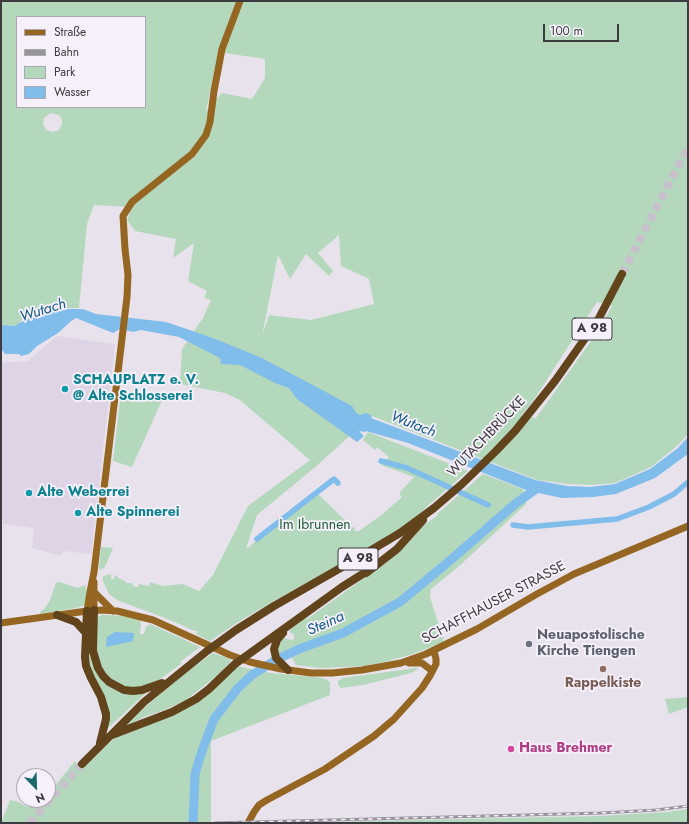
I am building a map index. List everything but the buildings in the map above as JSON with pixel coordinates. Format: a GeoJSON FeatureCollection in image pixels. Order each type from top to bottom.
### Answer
{"type":"FeatureCollection","features":[{"type":"Feature","properties":{"kind":"highway","name":"WUTACHBRÜCKE"},"geometry":{"type":"LineString","coordinates":[[434,508],[495,452],[520,425],[555,381],[598,320],[622,274]]}},
{"type":"Feature","properties":{"kind":"highway"},"geometry":{"type":"LineString","coordinates":[[285,668],[276,658],[274,649],[277,640],[284,632],[397,549],[434,508]]}},
{"type":"Feature","properties":{"kind":"highway","name":"A 98"},"geometry":{"type":"LineString","coordinates":[[82,764],[131,714],[194,661],[236,630],[274,606],[400,533],[434,508]]}},
{"type":"Feature","properties":{"kind":"highway"},"geometry":{"type":"LineString","coordinates":[[108,737],[185,706],[209,689],[241,659],[342,587],[370,570]]}},
{"type":"Feature","properties":{"kind":"highway"},"geometry":{"type":"LineString","coordinates":[[91,610],[86,633],[85,657],[86,666],[103,702],[106,714],[100,745]]}},
{"type":"Feature","properties":{"kind":"highway"},"geometry":{"type":"LineString","coordinates":[[91,610],[95,660],[103,676],[109,682],[124,690],[133,691],[142,690],[169,681]]}},
{"type":"Feature","properties":{"kind":"highway"},"geometry":{"type":"LineString","coordinates":[[57,615],[76,622],[86,633]]}},
{"type":"Feature","properties":{"kind":"main road"},"geometry":{"type":"LineString","coordinates":[[91,610],[90,592],[94,574],[127,297],[128,275],[123,216],[132,202],[192,154],[206,135],[210,122],[222,49],[240,1]]}},
{"type":"Feature","properties":{"kind":"main road","name":"SCHAFFHAUSER STRASSE"},"geometry":{"type":"LineString","coordinates":[[1,623],[91,610],[113,611],[153,620],[241,659],[255,663],[311,673],[362,670],[401,662],[434,651],[477,629],[574,574],[688,526]]}},
{"type":"Feature","properties":{"kind":"main road"},"geometry":{"type":"LineString","coordinates":[[91,610],[95,593],[94,574]]}},
{"type":"Feature","properties":{"kind":"main road"},"geometry":{"type":"LineString","coordinates":[[95,593],[113,611]]}},
{"type":"Feature","properties":{"kind":"main road"},"geometry":{"type":"LineString","coordinates":[[248,823],[254,812],[263,802],[326,769],[384,728],[408,703],[431,672],[436,664],[434,651]]}},
{"type":"Feature","properties":{"kind":"main road"},"geometry":{"type":"LineString","coordinates":[[426,654],[431,672]]}},
{"type":"Feature","properties":{"kind":"main road"},"geometry":{"type":"LineString","coordinates":[[401,662],[422,663],[426,665],[431,672]]}},
{"type":"Feature","properties":{"kind":"shaded area"},"geometry":{"type":"Polygon","coordinates":[[[57,336],[115,344],[91,554],[63,551],[61,556],[32,548],[34,528],[3,524],[3,518],[1,517],[1,363],[28,361],[57,336]]]}},
{"type":"Feature","properties":{"kind":"green space","name":"Im Ibrunnen"},"geometry":{"type":"Polygon","coordinates":[[[1,1],[688,1],[688,434],[678,445],[651,467],[615,483],[591,485],[537,480],[372,416],[314,468],[257,515],[246,549],[317,493],[352,527],[355,528],[354,531],[359,531],[380,516],[402,497],[400,492],[414,477],[381,465],[389,457],[377,447],[375,450],[363,440],[368,432],[468,471],[408,523],[382,540],[238,622],[210,641],[196,634],[198,631],[117,600],[109,594],[103,581],[103,576],[111,574],[111,579],[114,579],[115,575],[126,583],[132,583],[133,586],[138,587],[139,584],[149,586],[150,582],[163,586],[183,584],[199,591],[213,575],[248,506],[310,460],[240,400],[225,393],[180,384],[182,349],[203,318],[211,300],[204,298],[207,291],[188,281],[194,243],[173,258],[176,239],[135,231],[127,220],[132,207],[94,205],[87,224],[79,308],[55,308],[28,315],[15,326],[1,325],[1,1]],[[218,52],[206,111],[222,93],[252,99],[265,78],[265,59],[218,52]],[[51,113],[44,118],[43,124],[46,130],[53,132],[59,130],[62,120],[59,115],[51,113]],[[339,235],[318,253],[333,271],[329,276],[306,254],[290,279],[278,255],[262,336],[269,315],[311,320],[374,304],[369,279],[341,266],[339,235]],[[597,302],[533,401],[521,416],[536,418],[591,341],[600,339],[604,342],[611,330],[607,327],[606,317],[612,306],[597,302]]]}},
{"type":"Feature","properties":{"kind":"green space"},"geometry":{"type":"Polygon","coordinates":[[[121,392],[163,398],[132,467],[113,461],[121,392]]]}},
{"type":"Feature","properties":{"kind":"green space"},"geometry":{"type":"Polygon","coordinates":[[[483,474],[523,489],[526,504],[457,568],[431,589],[430,597],[444,642],[410,655],[365,666],[322,668],[296,665],[291,656],[284,660],[278,651],[278,646],[283,638],[291,640],[294,639],[294,635],[289,632],[291,629],[387,562],[424,525],[437,516],[437,514],[483,474]]]}},
{"type":"Feature","properties":{"kind":"green space"},"geometry":{"type":"Polygon","coordinates":[[[101,547],[113,548],[104,568],[100,570],[99,567],[101,547]]]}},
{"type":"Feature","properties":{"kind":"green space"},"geometry":{"type":"Polygon","coordinates":[[[59,582],[78,588],[85,585],[87,591],[85,604],[76,608],[41,614],[40,612],[45,608],[50,600],[56,583],[59,582]]]}},
{"type":"Feature","properties":{"kind":"green space"},"geometry":{"type":"Polygon","coordinates":[[[102,615],[122,616],[140,620],[140,634],[144,634],[146,627],[150,624],[200,647],[180,662],[181,664],[159,680],[142,687],[128,688],[117,684],[104,673],[97,654],[97,622],[98,617],[102,615]]]}},
{"type":"Feature","properties":{"kind":"green space"},"geometry":{"type":"Polygon","coordinates":[[[91,617],[91,649],[105,682],[146,693],[106,730],[88,657],[91,617]]]}},
{"type":"Feature","properties":{"kind":"green space"},"geometry":{"type":"Polygon","coordinates":[[[213,653],[230,659],[231,661],[220,673],[186,700],[167,709],[144,717],[127,726],[126,724],[166,689],[213,653]]]}},
{"type":"Feature","properties":{"kind":"green space"},"geometry":{"type":"Polygon","coordinates":[[[237,666],[271,673],[323,678],[330,682],[330,695],[211,741],[211,823],[1,823],[10,800],[16,801],[16,808],[56,808],[56,784],[75,761],[81,770],[114,739],[122,734],[157,721],[237,666]]]}},
{"type":"Feature","properties":{"kind":"green space"},"geometry":{"type":"Polygon","coordinates":[[[416,668],[418,669],[411,673],[363,685],[341,688],[338,685],[338,681],[343,678],[416,668]]]}},
{"type":"Feature","properties":{"kind":"green space"},"geometry":{"type":"Polygon","coordinates":[[[688,697],[688,707],[669,714],[665,699],[688,697]]]}},
{"type":"Feature","properties":{"kind":"green space"},"geometry":{"type":"Polygon","coordinates":[[[688,809],[688,823],[281,823],[601,816],[667,812],[688,809]]]}},
{"type":"Feature","properties":{"kind":"water"},"geometry":{"type":"Polygon","coordinates":[[[66,309],[83,309],[96,314],[166,322],[213,338],[262,358],[352,406],[356,413],[360,415],[366,413],[372,416],[371,418],[535,480],[567,486],[590,487],[615,484],[650,469],[678,448],[688,437],[688,454],[655,478],[616,494],[593,497],[562,498],[529,491],[408,443],[366,431],[359,431],[364,436],[357,442],[297,399],[289,388],[275,383],[240,365],[221,364],[220,358],[179,337],[141,330],[133,332],[120,329],[113,333],[76,318],[58,333],[37,346],[29,354],[21,356],[19,354],[5,354],[1,350],[1,325],[15,326],[32,317],[66,309]]]}},
{"type":"Feature","properties":{"kind":"water"},"geometry":{"type":"Polygon","coordinates":[[[115,632],[134,633],[133,641],[106,647],[107,637],[115,632]]]}},
{"type":"Feature","properties":{"kind":"waterway"},"geometry":{"type":"LineString","coordinates":[[381,461],[407,468],[488,505]]}},
{"type":"Feature","properties":{"kind":"waterway"},"geometry":{"type":"LineString","coordinates":[[257,539],[334,479],[338,483]]}},
{"type":"Feature","properties":{"kind":"waterway"},"geometry":{"type":"LineString","coordinates":[[513,525],[528,527],[617,519],[649,507],[674,494],[688,482]]}},
{"type":"Feature","properties":{"kind":"waterway","name":"Steina"},"geometry":{"type":"LineString","coordinates":[[193,823],[195,774],[202,751],[214,719],[238,688],[252,675],[274,661],[299,649],[343,633],[400,602],[515,504],[536,489]]}},
{"type":"Feature","properties":{"kind":"tunnel"},"geometry":{"type":"LineString","coordinates":[[622,274],[688,147]]}},
{"type":"Feature","properties":{"kind":"tunnel"},"geometry":{"type":"LineString","coordinates":[[29,823],[82,764]]}},
{"type":"Feature","properties":{"kind":"railway"},"geometry":{"type":"LineString","coordinates":[[215,823],[601,813],[656,810],[688,806]]}},
{"type":"Feature","properties":{"kind":"place","name":"SCHAUPLATZ e. V. @ Alte Schlosserei"},"geometry":{"type":"Point","coordinates":[65,389]}},
{"type":"Feature","properties":{"kind":"place","name":"Alte Weberrei"},"geometry":{"type":"Point","coordinates":[29,493]}},
{"type":"Feature","properties":{"kind":"place","name":"Alte Spinnerei"},"geometry":{"type":"Point","coordinates":[78,513]}},
{"type":"Feature","properties":{"kind":"place","name":"Neuapostolische Kirche Tiengen"},"geometry":{"type":"Point","coordinates":[529,644]}},
{"type":"Feature","properties":{"kind":"place","name":"Rappelkiste"},"geometry":{"type":"Point","coordinates":[603,669]}},
{"type":"Feature","properties":{"kind":"place","name":"Haus Brehmer"},"geometry":{"type":"Point","coordinates":[511,749]}},
{"type":"Feature","properties":{"kind":"water label","name":"Wutach"},"geometry":{"type":"Point","coordinates":[43,311]}},
{"type":"Feature","properties":{"kind":"water label","name":"Wutach"},"geometry":{"type":"Point","coordinates":[413,425]}}]}
